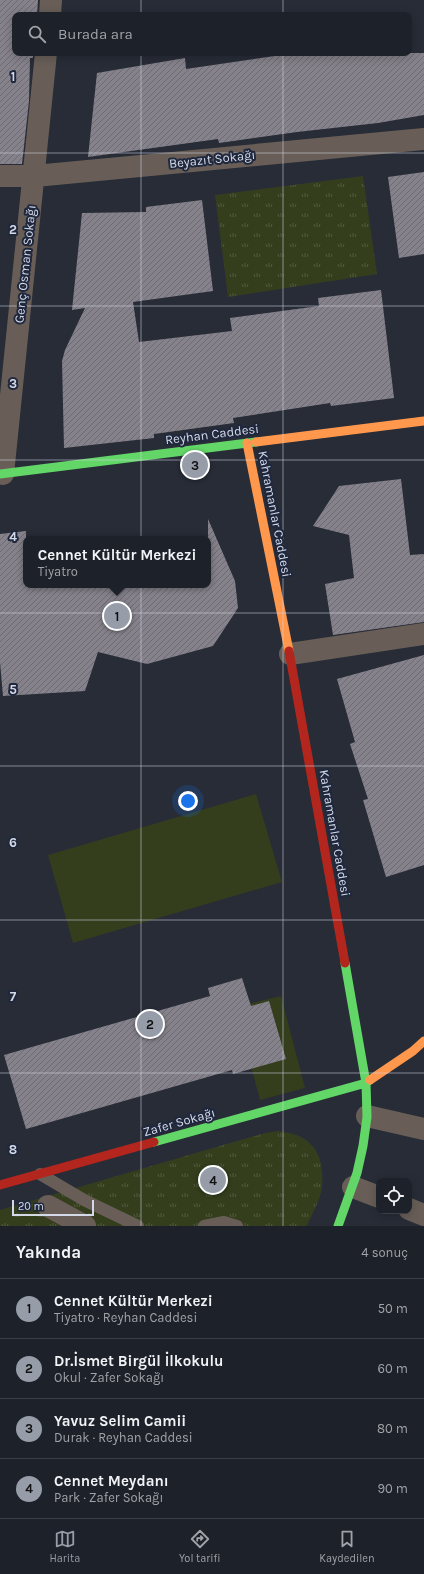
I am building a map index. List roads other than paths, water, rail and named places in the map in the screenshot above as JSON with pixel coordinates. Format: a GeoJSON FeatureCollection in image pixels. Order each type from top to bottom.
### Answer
{"type":"FeatureCollection","features":[{"type":"Feature","properties":{"kind":"street"},"geometry":{"type":"LineString","coordinates":[[50,12],[51,0]]}},
{"type":"Feature","properties":{"kind":"street","name":"Genç Osman Sokağı"},"geometry":{"type":"LineString","coordinates":[[1,474],[35,176],[46,56]]}},
{"type":"Feature","properties":{"kind":"street","name":"Beyazıt Sokağı"},"geometry":{"type":"LineString","coordinates":[[0,176],[35,176],[424,139]]}},
{"type":"Feature","properties":{"kind":"street","name":"Reyhan Caddesi"},"geometry":{"type":"LineString","coordinates":[[1,474],[424,420]]}},
{"type":"Feature","properties":{"kind":"street","name":"Kahramanlar Caddesi"},"geometry":{"type":"LineString","coordinates":[[247,443],[290,654],[366,1083],[367,1116],[361,1159],[354,1187],[338,1226]]}},
{"type":"Feature","properties":{"kind":"street"},"geometry":{"type":"LineString","coordinates":[[290,654],[424,634]]}},
{"type":"Feature","properties":{"kind":"street","name":"Zafer Sokağı"},"geometry":{"type":"LineString","coordinates":[[0,1185],[366,1083],[413,1051],[424,1041]]}},
{"type":"Feature","properties":{"kind":"street"},"geometry":{"type":"LineString","coordinates":[[367,1116],[424,1129]]}},
{"type":"Feature","properties":{"kind":"street"},"geometry":{"type":"LineString","coordinates":[[354,1187],[376,1196]]}},
{"type":"Feature","properties":{"kind":"street"},"geometry":{"type":"LineString","coordinates":[[48,1206],[85,1226]]}},
{"type":"Feature","properties":{"kind":"street"},"geometry":{"type":"LineString","coordinates":[[412,1210],[424,1215]]}},
{"type":"Feature","properties":{"kind":"lane"},"geometry":{"type":"LineString","coordinates":[[40,1174],[84,1200],[138,1226]]}},
{"type":"Feature","properties":{"kind":"lane"},"geometry":{"type":"LineString","coordinates":[[204,1226],[224,1222],[237,1226]]}},
{"type":"Feature","properties":{"kind":"place","name":"Yavuz Selim Camii"},"geometry":{"type":"Point","coordinates":[195,465]}},
{"type":"Feature","properties":{"kind":"place","name":"Cennet Kültür Merkezi"},"geometry":{"type":"Point","coordinates":[117,616]}},
{"type":"Feature","properties":{"kind":"place","name":"Dr.İsmet Birgül İlkokulu"},"geometry":{"type":"Point","coordinates":[150,1024]}},
{"type":"Feature","properties":{"kind":"place","name":"Cennet Meydanı"},"geometry":{"type":"Point","coordinates":[213,1180]}}]}
